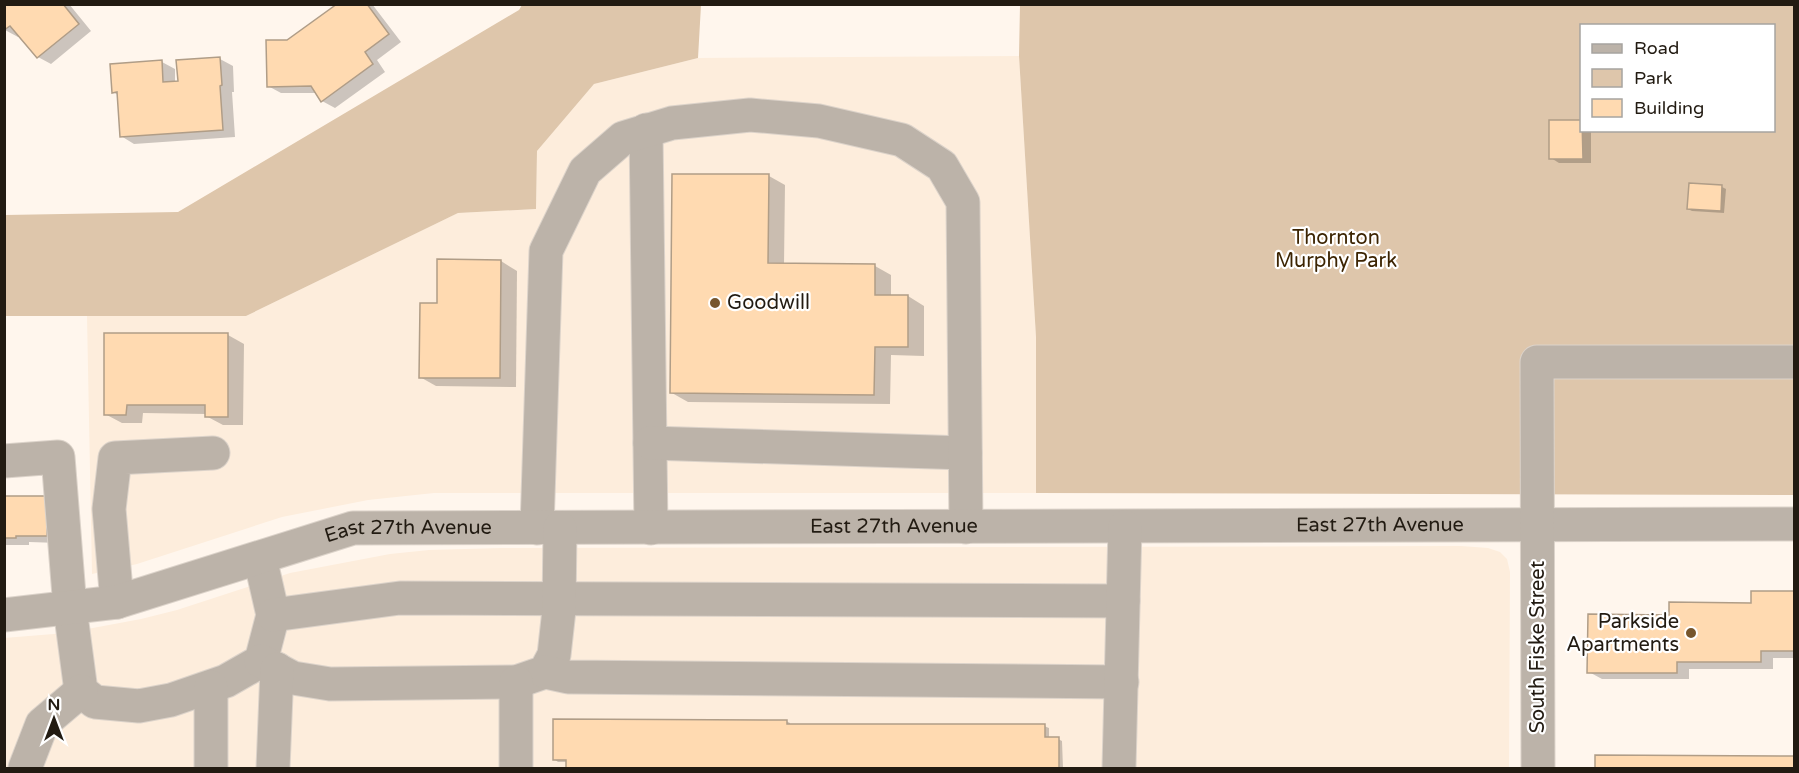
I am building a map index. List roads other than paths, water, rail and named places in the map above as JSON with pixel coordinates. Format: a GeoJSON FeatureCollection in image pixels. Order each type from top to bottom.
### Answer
{"type":"FeatureCollection","features":[{"type":"Feature","properties":{"kind":"street"},"geometry":{"type":"LineString","coordinates":[[516,768],[530,677],[554,655],[559,599],[548,528],[546,251],[585,171],[623,138],[672,123],[750,116],[819,121],[902,140],[942,166],[963,202],[966,527]]}},
{"type":"Feature","properties":{"kind":"street"},"geometry":{"type":"LineString","coordinates":[[646,130],[651,528]]}},
{"type":"Feature","properties":{"kind":"street","name":"South Fiske Street"},"geometry":{"type":"LineString","coordinates":[[1538,768],[1537,362],[1794,362]]}},
{"type":"Feature","properties":{"kind":"street"},"geometry":{"type":"LineString","coordinates":[[650,443],[965,453]]}},
{"type":"Feature","properties":{"kind":"street"},"geometry":{"type":"LineString","coordinates":[[117,602],[109,509],[115,459],[213,453]]}},
{"type":"Feature","properties":{"kind":"street"},"geometry":{"type":"LineString","coordinates":[[4,461],[58,457],[70,608],[81,691],[95,702],[139,706],[171,700],[269,665],[293,678],[330,684],[530,677],[1122,682]]}},
{"type":"Feature","properties":{"kind":"street","name":"East 27th Avenue"},"geometry":{"type":"LineString","coordinates":[[4,615],[117,602],[353,528],[1794,524]]}},
{"type":"Feature","properties":{"kind":"street"},"geometry":{"type":"LineString","coordinates":[[1119,768],[1125,527]]}},
{"type":"Feature","properties":{"kind":"street"},"geometry":{"type":"LineString","coordinates":[[260,558],[273,615],[269,665],[273,768]]}},
{"type":"Feature","properties":{"kind":"street"},"geometry":{"type":"LineString","coordinates":[[273,615],[400,598],[1123,601]]}},
{"type":"Feature","properties":{"kind":"street"},"geometry":{"type":"LineString","coordinates":[[211,687],[212,768]]}},
{"type":"Feature","properties":{"kind":"street"},"geometry":{"type":"LineString","coordinates":[[25,768],[42,724],[81,691]]}},
{"type":"Feature","properties":{"kind":"place","name":"Goodwill"},"geometry":{"type":"Point","coordinates":[715,303]}},
{"type":"Feature","properties":{"kind":"place","name":"Parkside Apartments"},"geometry":{"type":"Point","coordinates":[1691,633]}},
{"type":"Feature","properties":{"kind":"park label","name":"Thornton Murphy Park"},"geometry":{"type":"Point","coordinates":[1336,250]}}]}
